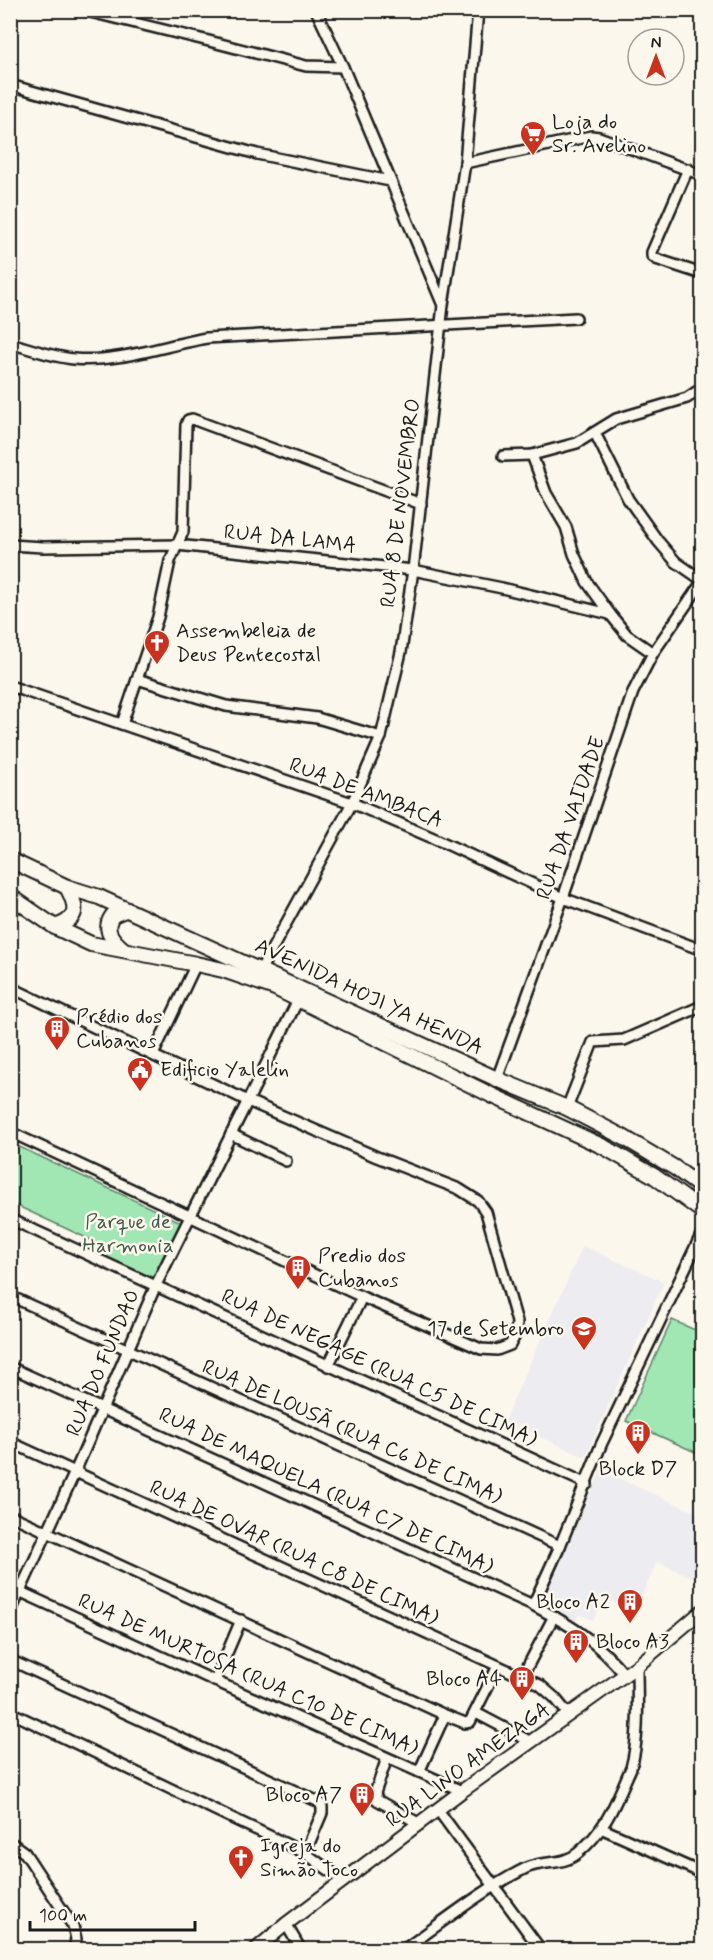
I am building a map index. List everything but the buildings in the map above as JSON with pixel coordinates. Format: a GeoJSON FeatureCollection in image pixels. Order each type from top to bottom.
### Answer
{"type":"FeatureCollection","features":[{"type":"Feature","properties":{"kind":"main road","name":"AVENIDA HOJI YA HENDA"},"geometry":{"type":"LineString","coordinates":[[10,860],[67,887],[99,897],[496,1079],[567,1108],[623,1137],[675,1168],[702,1188]]}},
{"type":"Feature","properties":{"kind":"main road"},"geometry":{"type":"LineString","coordinates":[[54,927],[68,923],[72,918],[75,901],[67,887]]}},
{"type":"Feature","properties":{"kind":"main road"},"geometry":{"type":"LineString","coordinates":[[10,896],[54,927],[91,944],[223,970],[275,988],[491,1095],[604,1147],[654,1176],[702,1211]]}},
{"type":"Feature","properties":{"kind":"main road"},"geometry":{"type":"LineString","coordinates":[[125,909],[112,915],[107,926],[114,942],[126,952]]}},
{"type":"Feature","properties":{"kind":"street"},"geometry":{"type":"LineString","coordinates":[[82,10],[306,66],[343,67]]}},
{"type":"Feature","properties":{"kind":"street"},"geometry":{"type":"LineString","coordinates":[[316,10],[343,67],[443,305]]}},
{"type":"Feature","properties":{"kind":"street","name":"RUA 8 DE NOVEMBRO"},"geometry":{"type":"LineString","coordinates":[[260,971],[352,803],[381,737],[401,652],[421,504],[440,326],[465,163],[478,10]]}},
{"type":"Feature","properties":{"kind":"street"},"geometry":{"type":"LineString","coordinates":[[10,85],[240,150],[390,181]]}},
{"type":"Feature","properties":{"kind":"street"},"geometry":{"type":"LineString","coordinates":[[465,163],[591,136],[607,139],[702,175]]}},
{"type":"Feature","properties":{"kind":"street"},"geometry":{"type":"LineString","coordinates":[[688,169],[652,256],[702,274]]}},
{"type":"Feature","properties":{"kind":"street"},"geometry":{"type":"LineString","coordinates":[[10,344],[65,358],[89,360],[160,350],[207,338],[576,318]]}},
{"type":"Feature","properties":{"kind":"street"},"geometry":{"type":"LineString","coordinates":[[502,456],[532,455],[577,443],[616,418],[687,398],[702,388]]}},
{"type":"Feature","properties":{"kind":"street"},"geometry":{"type":"LineString","coordinates":[[122,724],[158,618],[170,561],[184,525],[186,425],[188,420],[192,419],[421,504]]}},
{"type":"Feature","properties":{"kind":"street"},"geometry":{"type":"LineString","coordinates":[[595,433],[628,499],[658,541],[676,562],[702,581]]}},
{"type":"Feature","properties":{"kind":"street"},"geometry":{"type":"LineString","coordinates":[[532,455],[546,494],[566,527],[574,554],[587,582],[610,614],[634,641],[653,653]]}},
{"type":"Feature","properties":{"kind":"street","name":"RUA DA LAMA"},"geometry":{"type":"LineString","coordinates":[[10,545],[43,547],[177,545],[413,570],[502,588],[610,614]]}},
{"type":"Feature","properties":{"kind":"street","name":"RUA DA VAIDADE"},"geometry":{"type":"LineString","coordinates":[[496,1079],[563,898],[629,702],[653,653],[702,581]]}},
{"type":"Feature","properties":{"kind":"street"},"geometry":{"type":"LineString","coordinates":[[136,680],[214,704],[317,718],[381,737]]}},
{"type":"Feature","properties":{"kind":"street","name":"RUA DE AMBACA"},"geometry":{"type":"LineString","coordinates":[[10,686],[352,803],[563,898],[702,950]]}},
{"type":"Feature","properties":{"kind":"street"},"geometry":{"type":"LineString","coordinates":[[153,1055],[196,964]]}},
{"type":"Feature","properties":{"kind":"street"},"geometry":{"type":"LineString","coordinates":[[10,987],[248,1101],[377,1158],[459,1189],[478,1201],[486,1212],[517,1322],[516,1334],[510,1345],[496,1350],[482,1349],[362,1297],[10,1131]]}},
{"type":"Feature","properties":{"kind":"street","name":"RUA DO FUNDAO"},"geometry":{"type":"LineString","coordinates":[[10,1613],[75,1472],[156,1285],[298,1000]]}},
{"type":"Feature","properties":{"kind":"street"},"geometry":{"type":"LineString","coordinates":[[567,1108],[593,1042],[624,1040],[702,1006]]}},
{"type":"Feature","properties":{"kind":"street"},"geometry":{"type":"LineString","coordinates":[[231,1134],[286,1161]]}},
{"type":"Feature","properties":{"kind":"street","name":"RUA DE NEGAGE (RUA C5 DE CIMA)"},"geometry":{"type":"LineString","coordinates":[[10,1219],[586,1484]]}},
{"type":"Feature","properties":{"kind":"street"},"geometry":{"type":"LineString","coordinates":[[533,1605],[601,1445],[702,1233]]}},
{"type":"Feature","properties":{"kind":"street","name":"RUA DE LOUSÃ (RUA C6 DE CIMA)"},"geometry":{"type":"LineString","coordinates":[[10,1296],[560,1546]]}},
{"type":"Feature","properties":{"kind":"street"},"geometry":{"type":"LineString","coordinates":[[328,1366],[362,1297]]}},
{"type":"Feature","properties":{"kind":"street","name":"RUA DE MAQUELA (RUA C7 DE CIMA)"},"geometry":{"type":"LineString","coordinates":[[10,1366],[533,1605],[594,1642],[608,1654],[625,1675]]}},
{"type":"Feature","properties":{"kind":"street","name":"RUA DE OVAR (RUA C8 DE CIMA)"},"geometry":{"type":"LineString","coordinates":[[10,1442],[540,1685],[555,1698],[568,1715]]}},
{"type":"Feature","properties":{"kind":"street"},"geometry":{"type":"LineString","coordinates":[[10,1515],[465,1723],[473,1718],[498,1666]]}},
{"type":"Feature","properties":{"kind":"street","name":"RUA DE MURTOSA (RUA C10 DE CIMA)"},"geometry":{"type":"LineString","coordinates":[[10,1587],[462,1791]]}},
{"type":"Feature","properties":{"kind":"street","name":"RUA LINO AMEZAGA"},"geometry":{"type":"LineString","coordinates":[[255,1950],[462,1791],[637,1666],[702,1611]]}},
{"type":"Feature","properties":{"kind":"street"},"geometry":{"type":"LineString","coordinates":[[522,1677],[554,1616]]}},
{"type":"Feature","properties":{"kind":"street"},"geometry":{"type":"LineString","coordinates":[[215,1681],[241,1620]]}},
{"type":"Feature","properties":{"kind":"street"},"geometry":{"type":"LineString","coordinates":[[10,1660],[319,1803],[322,1813],[305,1853]]}},
{"type":"Feature","properties":{"kind":"street"},"geometry":{"type":"LineString","coordinates":[[403,1950],[494,1886],[533,1866],[561,1861],[576,1855],[603,1829],[634,1757],[637,1666]]}},
{"type":"Feature","properties":{"kind":"street"},"geometry":{"type":"LineString","coordinates":[[10,1712],[305,1853],[344,1881]]}},
{"type":"Feature","properties":{"kind":"street"},"geometry":{"type":"LineString","coordinates":[[419,1772],[445,1715]]}},
{"type":"Feature","properties":{"kind":"street"},"geometry":{"type":"LineString","coordinates":[[473,1718],[531,1742]]}},
{"type":"Feature","properties":{"kind":"street"},"geometry":{"type":"LineString","coordinates":[[387,1758],[375,1793],[377,1800],[420,1824]]}},
{"type":"Feature","properties":{"kind":"street"},"geometry":{"type":"LineString","coordinates":[[438,1810],[541,1950]]}},
{"type":"Feature","properties":{"kind":"street"},"geometry":{"type":"LineString","coordinates":[[603,1829],[702,1873]]}},
{"type":"Feature","properties":{"kind":"street"},"geometry":{"type":"LineString","coordinates":[[10,1842],[25,1853],[73,1926],[76,1939],[74,1950]]}},
{"type":"Feature","properties":{"kind":"street"},"geometry":{"type":"LineString","coordinates":[[286,1924],[301,1950]]}},
{"type":"Feature","properties":{"kind":"shaded area","name":"17 de Setembro"},"geometry":{"type":"Polygon","coordinates":[[[583,1246],[664,1282],[585,1457],[504,1421],[583,1246]]]}},
{"type":"Feature","properties":{"kind":"shaded area"},"geometry":{"type":"Polygon","coordinates":[[[601,1471],[702,1515],[702,1581],[657,1562],[635,1610],[604,1599],[593,1620],[579,1614],[575,1623],[560,1617],[564,1613],[544,1605],[547,1599],[543,1597],[601,1471]]]}},
{"type":"Feature","properties":{"kind":"green space","name":"Parque de Harmonia"},"geometry":{"type":"Polygon","coordinates":[[[11,1143],[181,1222],[153,1281],[91,1252],[95,1242],[11,1203],[11,1143]]]}},
{"type":"Feature","properties":{"kind":"green space"},"geometry":{"type":"Polygon","coordinates":[[[672,1320],[702,1333],[702,1455],[626,1421],[672,1320]]]}},
{"type":"Feature","properties":{"kind":"place","name":"Loja do Sr. Avelino"},"geometry":{"type":"Point","coordinates":[533,157]}},
{"type":"Feature","properties":{"kind":"place","name":"Assembeleia de Deus Pentecostal"},"geometry":{"type":"Point","coordinates":[157,666]}},
{"type":"Feature","properties":{"kind":"place","name":"Prédio dos Cubanos"},"geometry":{"type":"Point","coordinates":[57,1052]}},
{"type":"Feature","properties":{"kind":"place","name":"Edificio Yalelin"},"geometry":{"type":"Point","coordinates":[140,1093]}},
{"type":"Feature","properties":{"kind":"place","name":"Predio dos Cubanos"},"geometry":{"type":"Point","coordinates":[298,1291]}},
{"type":"Feature","properties":{"kind":"place","name":"17 de Setembro"},"geometry":{"type":"Point","coordinates":[584,1352]}},
{"type":"Feature","properties":{"kind":"place","name":"Block D7"},"geometry":{"type":"Point","coordinates":[638,1456]}},
{"type":"Feature","properties":{"kind":"place","name":"Bloco A2"},"geometry":{"type":"Point","coordinates":[630,1625]}},
{"type":"Feature","properties":{"kind":"place","name":"Bloco A3"},"geometry":{"type":"Point","coordinates":[576,1665]}},
{"type":"Feature","properties":{"kind":"place","name":"Bloco A4"},"geometry":{"type":"Point","coordinates":[522,1702]}},
{"type":"Feature","properties":{"kind":"place","name":"Bloco A7"},"geometry":{"type":"Point","coordinates":[362,1818]}},
{"type":"Feature","properties":{"kind":"place","name":"Igreja do Simão Toco"},"geometry":{"type":"Point","coordinates":[241,1881]}}]}
